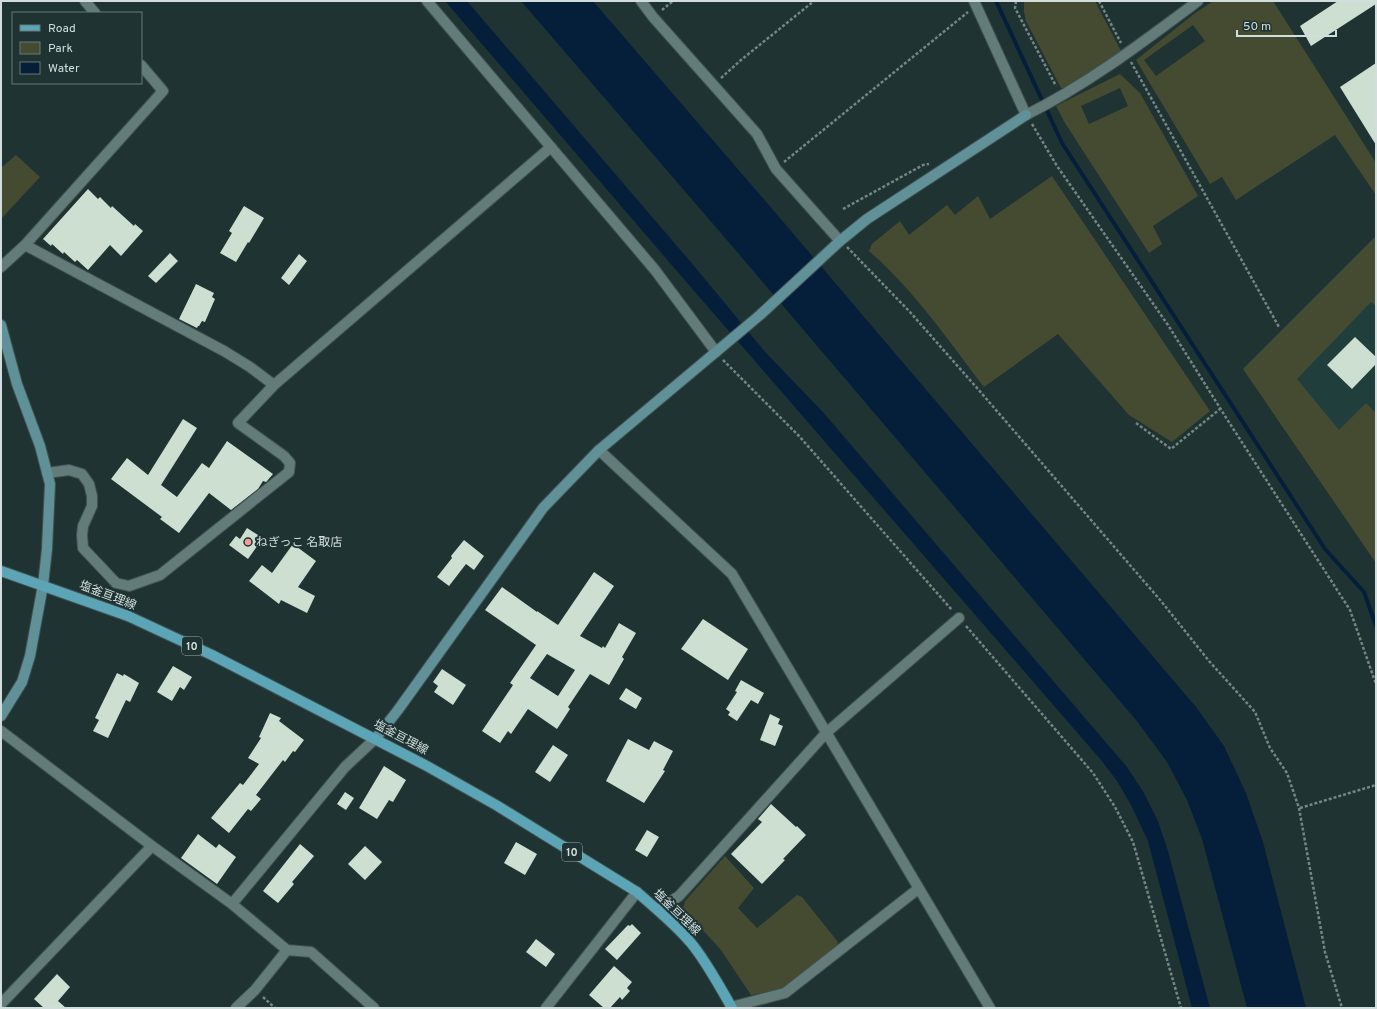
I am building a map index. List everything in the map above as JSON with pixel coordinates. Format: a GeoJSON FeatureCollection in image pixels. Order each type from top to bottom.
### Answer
{"type":"FeatureCollection","features":[{"type":"Feature","properties":{"kind":"main road","name":"塩釜亘理線"},"geometry":{"type":"LineString","coordinates":[[1,571],[135,619],[212,655],[376,738],[496,805],[637,892],[658,910],[691,943],[716,980],[732,1008]]}},
{"type":"Feature","properties":{"kind":"street"},"geometry":{"type":"LineString","coordinates":[[84,1],[94,12]]}},
{"type":"Feature","properties":{"kind":"street"},"geometry":{"type":"LineString","coordinates":[[427,1],[655,270],[718,350]]}},
{"type":"Feature","properties":{"kind":"street"},"geometry":{"type":"LineString","coordinates":[[641,1],[653,17],[757,134],[776,169],[840,240]]}},
{"type":"Feature","properties":{"kind":"street"},"geometry":{"type":"LineString","coordinates":[[232,904],[345,767],[376,738],[543,508],[599,450],[752,322],[840,240],[867,219],[1030,113],[1058,98],[1127,54],[1198,1]]}},
{"type":"Feature","properties":{"kind":"street"},"geometry":{"type":"LineString","coordinates":[[975,3],[1030,113]]}},
{"type":"Feature","properties":{"kind":"street"},"geometry":{"type":"LineString","coordinates":[[1,267],[25,245],[163,91],[142,66]]}},
{"type":"Feature","properties":{"kind":"street"},"geometry":{"type":"LineString","coordinates":[[47,473],[69,470],[82,474],[89,484],[92,496],[92,506],[83,526],[83,548],[116,583],[129,586],[160,575],[289,472],[290,463],[284,456],[238,423],[274,386],[551,147]]}},
{"type":"Feature","properties":{"kind":"street"},"geometry":{"type":"LineString","coordinates":[[25,245],[224,351],[250,367],[274,386]]}},
{"type":"Feature","properties":{"kind":"street"},"geometry":{"type":"LineString","coordinates":[[1,325],[17,384],[40,446],[50,484],[47,549],[30,656],[22,682],[1,716]]}},
{"type":"Feature","properties":{"kind":"street"},"geometry":{"type":"LineString","coordinates":[[599,450],[732,574],[990,1008]]}},
{"type":"Feature","properties":{"kind":"street"},"geometry":{"type":"LineString","coordinates":[[658,910],[679,896],[826,733],[959,618]]}},
{"type":"Feature","properties":{"kind":"street"},"geometry":{"type":"LineString","coordinates":[[1,730],[152,846],[232,904],[288,950],[311,952],[374,1008]]}},
{"type":"Feature","properties":{"kind":"street"},"geometry":{"type":"LineString","coordinates":[[1,1004],[152,846]]}},
{"type":"Feature","properties":{"kind":"street"},"geometry":{"type":"LineString","coordinates":[[732,1008],[785,993],[918,889]]}},
{"type":"Feature","properties":{"kind":"street"},"geometry":{"type":"LineString","coordinates":[[546,1008],[637,892]]}},
{"type":"Feature","properties":{"kind":"street"},"geometry":{"type":"LineString","coordinates":[[236,1008],[255,990],[288,950]]}},
{"type":"Feature","properties":{"kind":"path"},"geometry":{"type":"LineString","coordinates":[[653,17],[673,1]]}},
{"type":"Feature","properties":{"kind":"path"},"geometry":{"type":"LineString","coordinates":[[713,85],[741,60],[814,1]]}},
{"type":"Feature","properties":{"kind":"path"},"geometry":{"type":"LineString","coordinates":[[1016,1],[1015,8],[1058,98]]}},
{"type":"Feature","properties":{"kind":"path"},"geometry":{"type":"LineString","coordinates":[[1098,1],[1279,327]]}},
{"type":"Feature","properties":{"kind":"path"},"geometry":{"type":"LineString","coordinates":[[776,169],[975,3]]}},
{"type":"Feature","properties":{"kind":"path"},"geometry":{"type":"LineString","coordinates":[[1030,113],[1054,161],[1168,325],[1220,409],[1350,610],[1376,684]]}},
{"type":"Feature","properties":{"kind":"path"},"geometry":{"type":"LineString","coordinates":[[843,209],[923,165],[934,163],[939,160],[944,169]]}},
{"type":"Feature","properties":{"kind":"path"},"geometry":{"type":"LineString","coordinates":[[840,240],[910,312],[983,394],[1161,601],[1209,661],[1254,712],[1270,748],[1287,773],[1300,808],[1325,952],[1342,1008]]}},
{"type":"Feature","properties":{"kind":"path"},"geometry":{"type":"LineString","coordinates":[[718,350],[799,436],[1093,773],[1115,807],[1133,842],[1181,1008]]}},
{"type":"Feature","properties":{"kind":"path"},"geometry":{"type":"LineString","coordinates":[[1136,423],[1172,449],[1220,409]]}},
{"type":"Feature","properties":{"kind":"path"},"geometry":{"type":"LineString","coordinates":[[1300,808],[1376,785]]}},
{"type":"Feature","properties":{"kind":"path"},"geometry":{"type":"LineString","coordinates":[[255,990],[275,1008]]}},
{"type":"Feature","properties":{"kind":"shaded area"},"geometry":{"type":"Polygon","coordinates":[[[1376,236],[1376,563],[1243,369],[1376,236]]]}},
{"type":"Feature","properties":{"kind":"green space"},"geometry":{"type":"Polygon","coordinates":[[[1024,1],[1095,1],[1121,51],[1111,61],[1065,88],[1061,88],[1026,21],[1024,1]]]}},
{"type":"Feature","properties":{"kind":"green space"},"geometry":{"type":"Polygon","coordinates":[[[1213,1],[1273,1],[1376,163],[1376,195],[1335,135],[1236,200],[1222,177],[1210,184],[1136,60],[1194,14],[1213,1]],[[1193,25],[1144,60],[1156,76],[1205,41],[1193,25]]]}},
{"type":"Feature","properties":{"kind":"green space"},"geometry":{"type":"Polygon","coordinates":[[[1120,74],[1140,93],[1198,196],[1153,226],[1162,244],[1149,253],[1065,123],[1056,106],[1120,74]],[[1120,88],[1081,106],[1089,124],[1128,106],[1120,88]]]}},
{"type":"Feature","properties":{"kind":"green space"},"geometry":{"type":"Polygon","coordinates":[[[16,155],[40,177],[1,219],[1,168],[16,155]]]}},
{"type":"Feature","properties":{"kind":"green space"},"geometry":{"type":"Polygon","coordinates":[[[1052,176],[1210,411],[1172,442],[1129,415],[1058,334],[984,387],[916,299],[869,251],[872,244],[900,221],[909,235],[947,205],[955,215],[978,196],[990,219],[1052,176]]]}},
{"type":"Feature","properties":{"kind":"green space"},"geometry":{"type":"Polygon","coordinates":[[[1376,236],[1376,306],[1371,302],[1297,379],[1339,430],[1366,403],[1376,413],[1376,563],[1243,369],[1376,236]]]}},
{"type":"Feature","properties":{"kind":"green space"},"geometry":{"type":"Polygon","coordinates":[[[725,856],[754,888],[738,908],[757,928],[797,895],[802,897],[838,942],[835,950],[792,984],[781,989],[751,995],[721,950],[683,908],[685,901],[725,856]]]}},
{"type":"Feature","properties":{"kind":"water"},"geometry":{"type":"Polygon","coordinates":[[[445,1],[467,1],[695,267],[766,353],[822,411],[1127,767],[1144,793],[1158,821],[1168,851],[1210,1008],[1192,1008],[1148,841],[1131,805],[1117,781],[1101,760],[445,1]]]}},
{"type":"Feature","properties":{"kind":"water"},"geometry":{"type":"Polygon","coordinates":[[[521,1],[593,1],[774,211],[1196,707],[1224,746],[1246,793],[1263,842],[1306,1008],[1247,1008],[1202,839],[1187,800],[1167,762],[1136,720],[521,1]]]}},
{"type":"Feature","properties":{"kind":"building"},"geometry":{"type":"Polygon","coordinates":[[[1338,1],[1376,1],[1376,4],[1311,46],[1300,26],[1338,1]]]}},
{"type":"Feature","properties":{"kind":"building"},"geometry":{"type":"Polygon","coordinates":[[[1376,63],[1376,145],[1340,87],[1376,63]]]}},
{"type":"Feature","properties":{"kind":"building"},"geometry":{"type":"Polygon","coordinates":[[[88,189],[98,199],[100,197],[111,208],[112,206],[134,226],[135,224],[143,231],[121,256],[110,245],[88,270],[77,260],[75,262],[64,252],[63,254],[52,244],[51,246],[43,239],[88,189]]]}},
{"type":"Feature","properties":{"kind":"building"},"geometry":{"type":"Polygon","coordinates":[[[244,206],[264,218],[236,262],[220,253],[232,233],[229,231],[244,206]]]}},
{"type":"Feature","properties":{"kind":"building"},"geometry":{"type":"Polygon","coordinates":[[[170,253],[178,261],[156,283],[148,276],[170,253]]]}},
{"type":"Feature","properties":{"kind":"building"},"geometry":{"type":"Polygon","coordinates":[[[299,254],[307,261],[289,285],[281,278],[299,254]]]}},
{"type":"Feature","properties":{"kind":"building"},"geometry":{"type":"Polygon","coordinates":[[[196,284],[214,293],[212,297],[215,299],[205,322],[202,321],[197,328],[179,319],[196,284]]]}},
{"type":"Feature","properties":{"kind":"building"},"geometry":{"type":"Polygon","coordinates":[[[1355,337],[1376,357],[1376,364],[1352,389],[1327,365],[1355,337]]]}},
{"type":"Feature","properties":{"kind":"building"},"geometry":{"type":"Polygon","coordinates":[[[183,419],[197,428],[161,485],[177,497],[202,463],[209,468],[227,441],[273,474],[266,482],[263,481],[258,489],[231,510],[209,493],[179,533],[160,519],[162,517],[111,479],[127,458],[148,475],[183,419]]]}},
{"type":"Feature","properties":{"kind":"building"},"geometry":{"type":"Polygon","coordinates":[[[247,528],[263,538],[248,559],[229,545],[236,536],[240,539],[247,528]]]}},
{"type":"Feature","properties":{"kind":"building"},"geometry":{"type":"Polygon","coordinates":[[[464,540],[484,556],[474,570],[466,564],[449,586],[437,577],[464,540]]]}},
{"type":"Feature","properties":{"kind":"building"},"geometry":{"type":"Polygon","coordinates":[[[293,544],[316,561],[298,587],[315,596],[307,613],[281,600],[279,604],[249,581],[262,565],[272,573],[293,544]]]}},
{"type":"Feature","properties":{"kind":"building"},"geometry":{"type":"Polygon","coordinates":[[[594,572],[614,586],[580,636],[602,648],[603,646],[605,648],[619,623],[636,633],[622,657],[624,659],[609,685],[590,674],[568,707],[570,709],[557,729],[528,709],[511,734],[508,731],[500,743],[482,731],[513,685],[510,683],[536,645],[485,610],[502,587],[558,625],[594,572]],[[547,654],[530,678],[558,696],[575,670],[547,654]]]}},
{"type":"Feature","properties":{"kind":"building"},"geometry":{"type":"Polygon","coordinates":[[[703,619],[748,649],[728,680],[681,649],[703,619]]]}},
{"type":"Feature","properties":{"kind":"building"},"geometry":{"type":"Polygon","coordinates":[[[173,666],[192,677],[184,690],[180,687],[172,701],[157,692],[173,666]]]}},
{"type":"Feature","properties":{"kind":"building"},"geometry":{"type":"Polygon","coordinates":[[[442,669],[466,685],[453,705],[434,692],[438,686],[433,682],[442,669]]]}},
{"type":"Feature","properties":{"kind":"building"},"geometry":{"type":"Polygon","coordinates":[[[117,673],[123,676],[124,674],[139,683],[130,702],[126,700],[108,738],[93,731],[99,720],[95,718],[117,673]]]}},
{"type":"Feature","properties":{"kind":"building"},"geometry":{"type":"Polygon","coordinates":[[[741,680],[764,693],[758,704],[751,700],[737,721],[728,715],[730,712],[726,709],[737,692],[735,691],[741,680]]]}},
{"type":"Feature","properties":{"kind":"building"},"geometry":{"type":"Polygon","coordinates":[[[626,688],[642,698],[636,709],[619,699],[626,688]]]}},
{"type":"Feature","properties":{"kind":"building"},"geometry":{"type":"Polygon","coordinates":[[[270,713],[281,718],[279,721],[304,740],[285,762],[283,760],[256,795],[261,799],[251,811],[248,809],[229,833],[211,818],[240,783],[243,785],[259,764],[248,758],[261,738],[259,737],[270,713]]]}},
{"type":"Feature","properties":{"kind":"building"},"geometry":{"type":"Polygon","coordinates":[[[770,714],[780,719],[778,724],[783,726],[775,746],[760,740],[770,714]]]}},
{"type":"Feature","properties":{"kind":"building"},"geometry":{"type":"Polygon","coordinates":[[[628,739],[649,750],[654,741],[673,751],[663,770],[665,771],[644,803],[606,781],[628,739]]]}},
{"type":"Feature","properties":{"kind":"building"},"geometry":{"type":"Polygon","coordinates":[[[553,745],[568,755],[550,782],[535,772],[553,745]]]}},
{"type":"Feature","properties":{"kind":"building"},"geometry":{"type":"Polygon","coordinates":[[[384,766],[406,780],[393,802],[389,800],[377,819],[359,808],[384,766]]]}},
{"type":"Feature","properties":{"kind":"building"},"geometry":{"type":"Polygon","coordinates":[[[345,792],[354,798],[346,810],[337,804],[345,792]]]}},
{"type":"Feature","properties":{"kind":"building"},"geometry":{"type":"Polygon","coordinates":[[[771,804],[806,835],[762,884],[731,854],[762,822],[758,819],[771,804]]]}},
{"type":"Feature","properties":{"kind":"building"},"geometry":{"type":"Polygon","coordinates":[[[647,830],[659,837],[647,857],[635,850],[647,830]]]}},
{"type":"Feature","properties":{"kind":"building"},"geometry":{"type":"Polygon","coordinates":[[[198,834],[216,848],[219,844],[236,857],[217,884],[181,858],[198,834]]]}},
{"type":"Feature","properties":{"kind":"building"},"geometry":{"type":"Polygon","coordinates":[[[516,842],[537,854],[525,875],[504,863],[516,842]]]}},
{"type":"Feature","properties":{"kind":"building"},"geometry":{"type":"Polygon","coordinates":[[[300,844],[314,856],[292,882],[294,884],[278,903],[263,891],[300,844]]]}},
{"type":"Feature","properties":{"kind":"building"},"geometry":{"type":"Polygon","coordinates":[[[365,846],[382,862],[365,880],[348,864],[365,846]]]}},
{"type":"Feature","properties":{"kind":"building"},"geometry":{"type":"Polygon","coordinates":[[[632,924],[641,933],[617,960],[605,949],[628,925],[630,926],[632,924]]]}},
{"type":"Feature","properties":{"kind":"building"},"geometry":{"type":"Polygon","coordinates":[[[536,939],[555,954],[546,967],[526,952],[536,939]]]}},
{"type":"Feature","properties":{"kind":"building"},"geometry":{"type":"Polygon","coordinates":[[[614,966],[632,982],[627,988],[630,991],[622,1000],[620,997],[610,1008],[604,1008],[589,995],[614,966]]]}},
{"type":"Feature","properties":{"kind":"building"},"geometry":{"type":"Polygon","coordinates":[[[57,974],[70,987],[58,1001],[66,1008],[44,1008],[34,999],[57,974]]]}},
{"type":"Feature","properties":{"kind":"waterway"},"geometry":{"type":"LineString","coordinates":[[996,1],[1062,143],[1325,549],[1364,592],[1376,626]]}},
{"type":"Feature","properties":{"kind":"place","name":"ねぎっこ 名取店"},"geometry":{"type":"Point","coordinates":[248,542]}}]}
